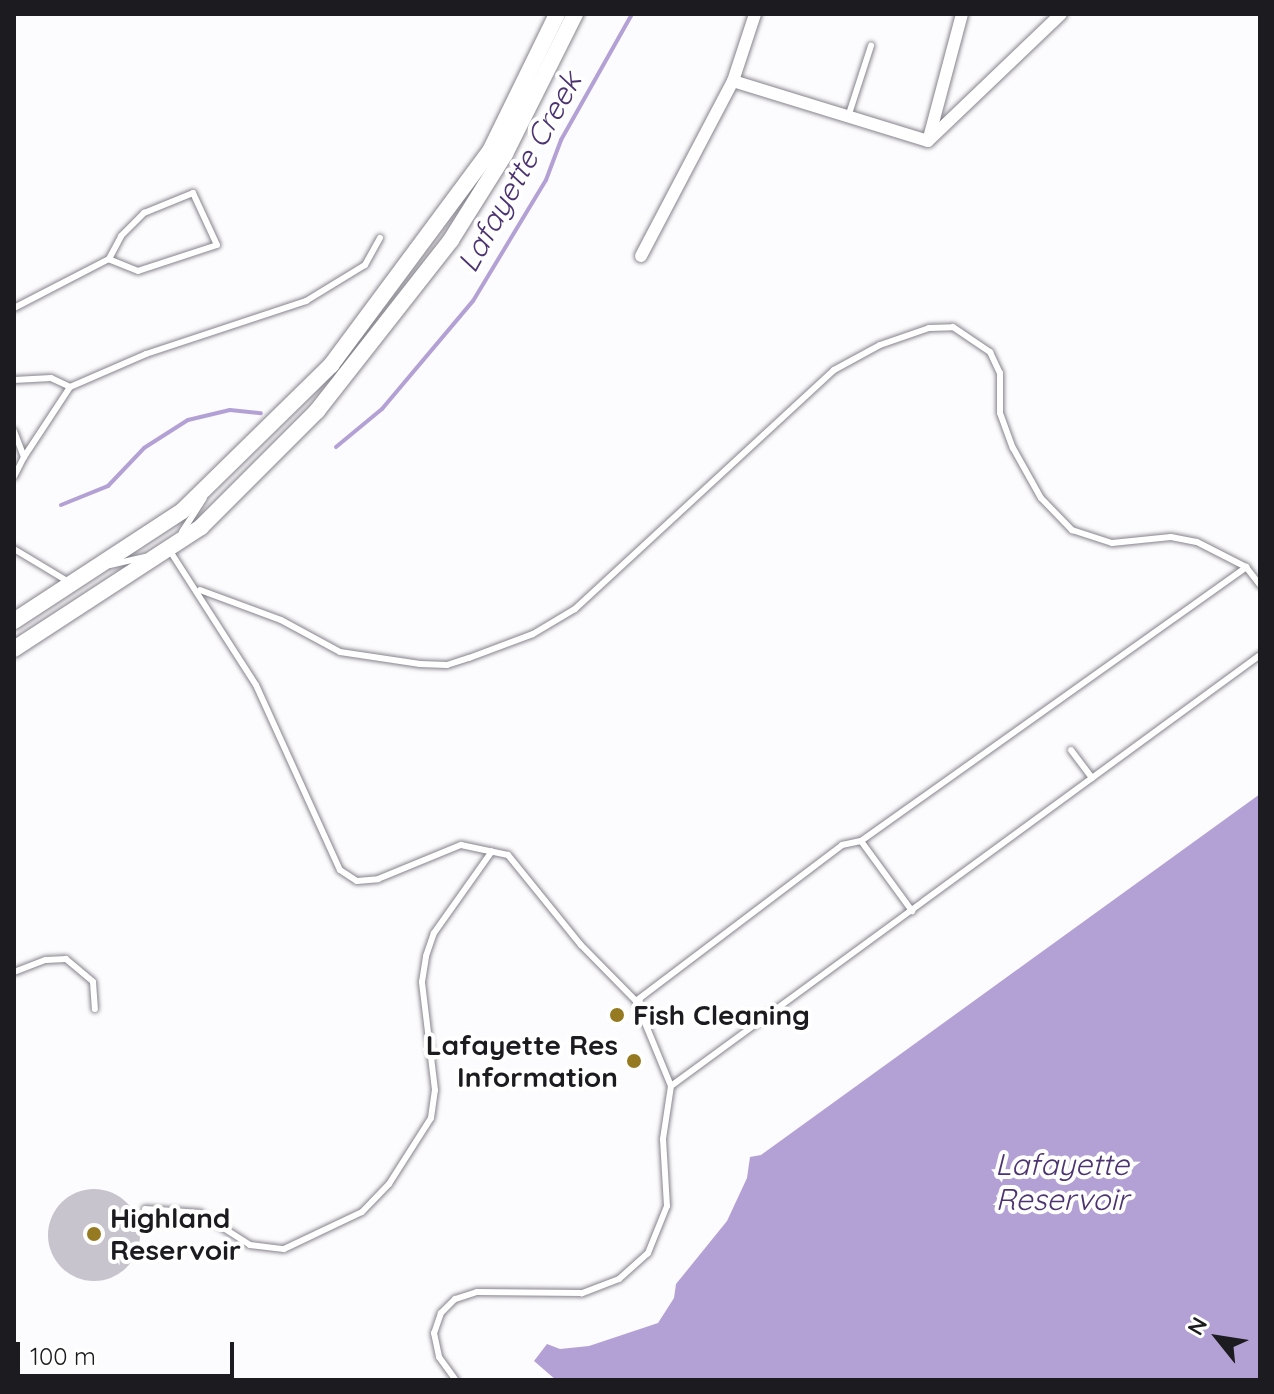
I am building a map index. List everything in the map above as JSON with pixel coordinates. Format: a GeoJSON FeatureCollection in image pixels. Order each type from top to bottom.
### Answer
{"type":"FeatureCollection","features":[{"type":"Feature","properties":{"kind":"main road"},"geometry":{"type":"LineString","coordinates":[[14,621],[182,511],[331,365],[436,230],[490,151],[557,14]]}},
{"type":"Feature","properties":{"kind":"main road"},"geometry":{"type":"LineString","coordinates":[[14,649],[170,551],[201,527],[317,411],[451,240],[505,154],[575,14]]}},
{"type":"Feature","properties":{"kind":"street"},"geometry":{"type":"LineString","coordinates":[[641,256],[733,81],[755,14]]}},
{"type":"Feature","properties":{"kind":"street"},"geometry":{"type":"LineString","coordinates":[[928,141],[962,14]]}},
{"type":"Feature","properties":{"kind":"street"},"geometry":{"type":"LineString","coordinates":[[928,141],[1061,14]]}},
{"type":"Feature","properties":{"kind":"street"},"geometry":{"type":"LineString","coordinates":[[733,81],[928,141]]}},
{"type":"Feature","properties":{"kind":"lane"},"geometry":{"type":"LineString","coordinates":[[848,117],[871,46]]}},
{"type":"Feature","properties":{"kind":"lane"},"geometry":{"type":"LineString","coordinates":[[14,308],[109,259],[121,236],[144,213],[193,193],[217,245],[138,271],[109,259]]}},
{"type":"Feature","properties":{"kind":"lane"},"geometry":{"type":"LineString","coordinates":[[14,477],[70,387],[146,354],[306,301],[365,265],[380,238]]}},
{"type":"Feature","properties":{"kind":"lane"},"geometry":{"type":"LineString","coordinates":[[200,590],[281,620],[340,652],[420,664],[447,665],[469,658],[533,634],[575,609],[834,370],[880,345],[929,328],[953,327],[990,352],[1000,373],[1000,413],[1013,448],[1041,498],[1072,530],[1112,543],[1142,538],[1197,542],[1246,567],[1260,585]]}},
{"type":"Feature","properties":{"kind":"lane"},"geometry":{"type":"LineString","coordinates":[[14,380],[51,378],[70,387]]}},
{"type":"Feature","properties":{"kind":"lane"},"geometry":{"type":"LineString","coordinates":[[14,431],[24,457]]}},
{"type":"Feature","properties":{"kind":"lane"},"geometry":{"type":"LineString","coordinates":[[102,566],[170,551],[216,480]]}},
{"type":"Feature","properties":{"kind":"lane"},"geometry":{"type":"LineString","coordinates":[[14,549],[74,584]]}},
{"type":"Feature","properties":{"kind":"lane"},"geometry":{"type":"LineString","coordinates":[[170,551],[200,590],[222,637],[256,685],[340,870],[357,881],[378,879],[461,845],[508,855],[581,945],[636,1001],[671,1086],[663,1139],[667,1206],[648,1253],[619,1279],[582,1293],[477,1292],[455,1299],[441,1313],[434,1333],[439,1357],[456,1380]]}},
{"type":"Feature","properties":{"kind":"lane"},"geometry":{"type":"LineString","coordinates":[[636,1001],[842,845],[861,841],[1246,567]]}},
{"type":"Feature","properties":{"kind":"lane"},"geometry":{"type":"LineString","coordinates":[[671,1086],[1260,655]]}},
{"type":"Feature","properties":{"kind":"lane"},"geometry":{"type":"LineString","coordinates":[[1071,750],[1092,778]]}},
{"type":"Feature","properties":{"kind":"lane"},"geometry":{"type":"LineString","coordinates":[[861,841],[912,911]]}},
{"type":"Feature","properties":{"kind":"lane"},"geometry":{"type":"LineString","coordinates":[[145,1209],[200,1213],[250,1245],[284,1249],[371,1203],[413,1151],[431,1118],[435,1090],[422,982],[426,956],[434,933],[492,851]]}},
{"type":"Feature","properties":{"kind":"lane"},"geometry":{"type":"LineString","coordinates":[[14,972],[46,960],[66,959],[93,982],[95,1009]]}},
{"type":"Feature","properties":{"kind":"water","name":"Lafayette Reservoir"},"geometry":{"type":"Polygon","coordinates":[[[1260,794],[1260,1380],[556,1380],[534,1361],[547,1344],[560,1349],[589,1346],[658,1323],[674,1298],[676,1284],[727,1221],[747,1178],[750,1157],[761,1155],[1260,794]]]}},
{"type":"Feature","properties":{"kind":"building","name":"Highland Reservoir"},"geometry":{"type":"Polygon","coordinates":[[[94,1189],[112,1192],[127,1202],[137,1217],[140,1235],[137,1253],[127,1268],[112,1278],[94,1281],[76,1278],[61,1268],[51,1253],[48,1235],[51,1217],[61,1202],[76,1192],[94,1189]]]}},
{"type":"Feature","properties":{"kind":"waterway","name":"Lafayette Creek"},"geometry":{"type":"LineString","coordinates":[[336,447],[382,409],[473,301],[546,180],[561,140],[632,14]]}},
{"type":"Feature","properties":{"kind":"waterway","name":"Lafayette Creek"},"geometry":{"type":"LineString","coordinates":[[61,505],[108,486],[144,448],[188,420],[230,410],[261,413]]}},
{"type":"Feature","properties":{"kind":"place","name":"Fish Cleaning"},"geometry":{"type":"Point","coordinates":[617,1015]}},
{"type":"Feature","properties":{"kind":"place","name":"Lafayette Res Information"},"geometry":{"type":"Point","coordinates":[634,1061]}},
{"type":"Feature","properties":{"kind":"place","name":"Highland Reservoir"},"geometry":{"type":"Point","coordinates":[94,1234]}}]}
